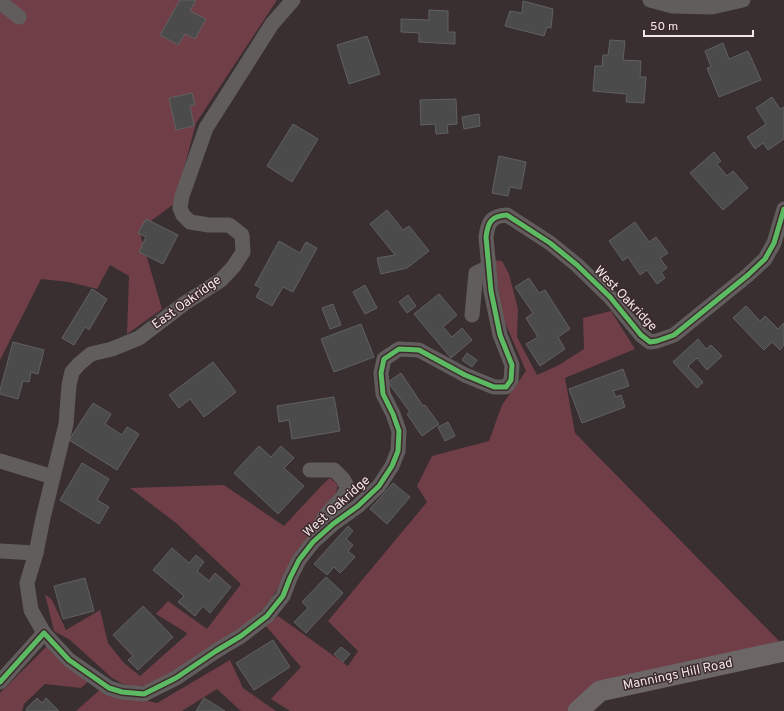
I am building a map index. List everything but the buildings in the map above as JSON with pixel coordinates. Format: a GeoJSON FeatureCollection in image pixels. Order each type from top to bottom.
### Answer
{"type":"FeatureCollection","features":[{"type":"Feature","properties":{"kind":"main road","name":"Mannings Hill Road"},"geometry":{"type":"LineString","coordinates":[[578,711],[600,691],[784,651]]}},
{"type":"Feature","properties":{"kind":"street","name":"East Oakridge"},"geometry":{"type":"LineString","coordinates":[[44,633],[31,610],[28,583],[66,424],[69,385],[72,372],[90,354],[139,338],[185,303],[221,280],[234,266],[243,252],[242,235],[229,225],[209,225],[190,222],[183,215],[180,208],[182,196],[206,128],[272,24],[293,0]]}},
{"type":"Feature","properties":{"kind":"street"},"geometry":{"type":"LineString","coordinates":[[650,0],[672,6],[712,7],[743,0]]}},
{"type":"Feature","properties":{"kind":"street"},"geometry":{"type":"LineString","coordinates":[[0,2],[19,17]]}},
{"type":"Feature","properties":{"kind":"street","name":"West Oakridge"},"geometry":{"type":"LineString","coordinates":[[44,633],[69,660],[109,688],[122,692],[144,694],[176,678],[241,636],[267,616],[283,596],[299,560],[313,542],[333,524],[358,506],[379,486],[392,466],[398,451],[399,431],[393,414],[383,394],[381,373],[384,359],[399,350],[419,350],[466,375],[494,387],[506,386],[512,380],[512,364],[500,335],[490,291],[486,237],[487,230],[494,218],[499,215],[507,215],[550,243],[577,265],[610,297],[641,335],[650,342],[674,336],[748,275],[765,259],[774,243],[784,209]]}},
{"type":"Feature","properties":{"kind":"street"},"geometry":{"type":"LineString","coordinates":[[472,315],[476,273],[489,266]]}},
{"type":"Feature","properties":{"kind":"street"},"geometry":{"type":"LineString","coordinates":[[0,461],[53,477]]}},
{"type":"Feature","properties":{"kind":"street"},"geometry":{"type":"LineString","coordinates":[[310,470],[334,470],[343,479],[348,488],[341,499],[325,516],[321,524],[324,532]]}},
{"type":"Feature","properties":{"kind":"street"},"geometry":{"type":"LineString","coordinates":[[0,551],[36,553]]}},
{"type":"Feature","properties":{"kind":"street"},"geometry":{"type":"LineString","coordinates":[[0,682],[44,633]]}},
{"type":"Feature","properties":{"kind":"shaded area"},"geometry":{"type":"Polygon","coordinates":[[[0,0],[277,0],[196,123],[175,203],[139,230],[162,309],[127,334],[129,276],[110,265],[97,289],[69,282],[41,279],[0,360],[0,0]]]}},
{"type":"Feature","properties":{"kind":"shaded area"},"geometry":{"type":"Polygon","coordinates":[[[494,260],[502,261],[509,274],[518,309],[517,337],[537,375],[559,365],[584,349],[583,318],[611,311],[635,349],[565,378],[575,433],[782,644],[597,683],[567,711],[290,711],[271,699],[301,667],[265,625],[278,616],[348,666],[358,651],[328,621],[427,502],[417,486],[432,456],[489,441],[502,405],[526,371],[503,318],[494,260]]]}},
{"type":"Feature","properties":{"kind":"shaded area"},"geometry":{"type":"Polygon","coordinates":[[[330,478],[338,485],[335,496],[316,535],[287,573],[269,603],[243,628],[155,683],[137,687],[123,684],[112,678],[70,640],[54,631],[45,594],[52,600],[66,630],[100,610],[108,643],[124,663],[140,676],[187,633],[156,614],[168,601],[207,629],[241,584],[176,523],[130,488],[224,485],[284,526],[330,478]]]}},
{"type":"Feature","properties":{"kind":"shaded area"},"geometry":{"type":"Polygon","coordinates":[[[50,643],[92,678],[81,688],[45,684],[24,704],[22,711],[0,711],[0,693],[50,643]]]}},
{"type":"Feature","properties":{"kind":"shaded area"},"geometry":{"type":"Polygon","coordinates":[[[230,660],[243,688],[276,711],[241,711],[217,689],[182,711],[76,711],[103,687],[113,693],[157,703],[230,660]]]}},
{"type":"Feature","properties":{"kind":"cycle path"},"geometry":{"type":"LineString","coordinates":[[0,682],[44,633],[69,660],[109,688],[122,692],[144,694],[176,678],[241,636],[267,616],[283,596],[299,560],[313,542],[333,524],[358,506],[379,486],[392,466],[398,451],[399,431],[393,414],[383,394],[381,373],[384,359],[399,349],[419,350],[465,375],[494,387],[506,387],[511,380],[512,365],[500,335],[491,291],[486,237],[489,224],[494,218],[507,215],[550,243],[577,265],[610,297],[641,335],[650,342],[674,335],[748,275],[765,259],[774,243],[784,209]]}}]}
